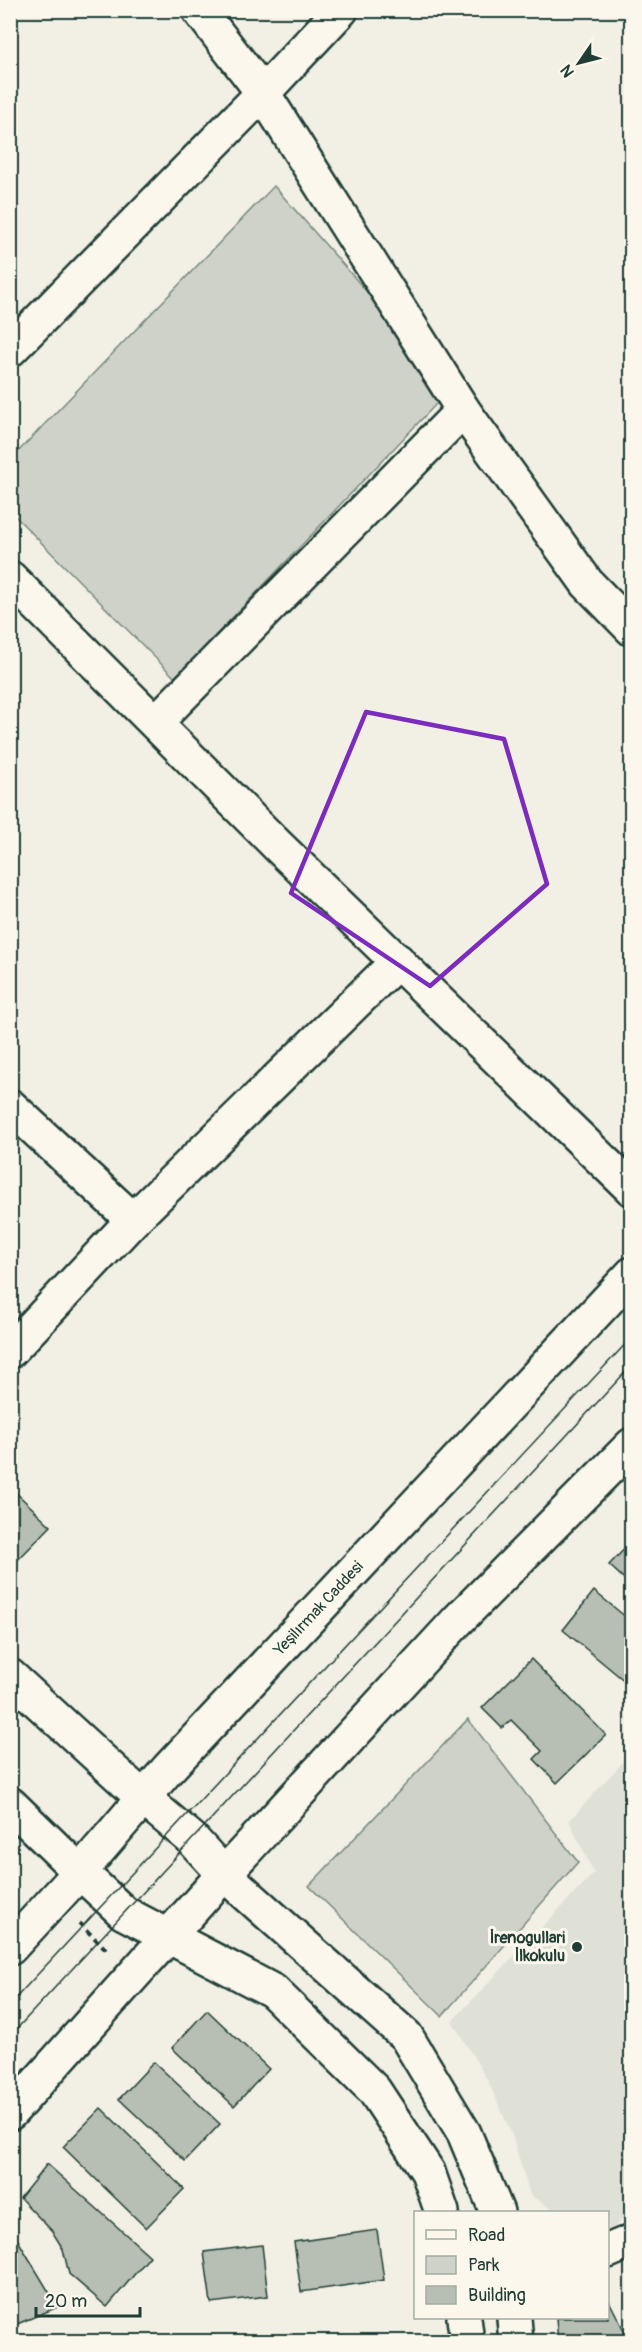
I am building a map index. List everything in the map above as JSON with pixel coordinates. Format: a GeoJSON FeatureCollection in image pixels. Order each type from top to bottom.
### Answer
{"type":"FeatureCollection","features":[{"type":"Feature","properties":{"kind":"street"},"geometry":{"type":"LineString","coordinates":[[199,10],[263,93],[463,410],[587,583],[632,630]]}},
{"type":"Feature","properties":{"kind":"street"},"geometry":{"type":"LineString","coordinates":[[10,350],[263,93],[341,10]]}},
{"type":"Feature","properties":{"kind":"street"},"geometry":{"type":"LineString","coordinates":[[156,722],[463,410]]}},
{"type":"Feature","properties":{"kind":"street"},"geometry":{"type":"LineString","coordinates":[[10,578],[278,846],[632,1189]]}},
{"type":"Feature","properties":{"kind":"street"},"geometry":{"type":"LineString","coordinates":[[10,1351],[133,1220],[398,961]]}},
{"type":"Feature","properties":{"kind":"street"},"geometry":{"type":"LineString","coordinates":[[10,1106],[133,1220]]}},
{"type":"Feature","properties":{"kind":"street","name":"Yeşilırmak Caddesi"},"geometry":{"type":"LineString","coordinates":[[10,1948],[80,1872],[142,1797],[632,1274]]}},
{"type":"Feature","properties":{"kind":"street"},"geometry":{"type":"LineString","coordinates":[[10,2113],[224,1874],[458,1620],[632,1445]]}},
{"type":"Feature","properties":{"kind":"street"},"geometry":{"type":"LineString","coordinates":[[10,1676],[142,1797],[192,1839],[224,1874],[406,2036],[464,2133],[497,2211]]}},
{"type":"Feature","properties":{"kind":"street"},"geometry":{"type":"LineString","coordinates":[[10,1804],[124,1913],[273,1991],[374,2090],[428,2172],[441,2211]]}},
{"type":"Feature","properties":{"kind":"street"},"geometry":{"type":"LineString","coordinates":[[609,2251],[632,2241]]}},
{"type":"Feature","properties":{"kind":"street"},"geometry":{"type":"LineString","coordinates":[[464,2319],[467,2342]]}},
{"type":"Feature","properties":{"kind":"street"},"geometry":{"type":"LineString","coordinates":[[514,2319],[516,2342]]}},
{"type":"Feature","properties":{"kind":"path"},"geometry":{"type":"LineString","coordinates":[[54,1900],[134,1977]]}},
{"type":"Feature","properties":{"kind":"highlighted area"},"geometry":{"type":"Polygon","coordinates":[[[366,712],[504,739],[547,884],[430,986],[291,893],[366,712]]]}},
{"type":"Feature","properties":{"kind":"shaded area","name":"İrenogullari İlkokulu"},"geometry":{"type":"Polygon","coordinates":[[[631,1753],[631,2209],[609,2234],[609,2211],[554,2211],[530,2195],[512,2135],[488,2081],[452,2021],[594,1873],[569,1821],[631,1753]]]}},
{"type":"Feature","properties":{"kind":"green space"},"geometry":{"type":"Polygon","coordinates":[[[274,186],[404,334],[441,399],[175,678],[11,512],[10,460],[274,186]]]}},
{"type":"Feature","properties":{"kind":"green space"},"geometry":{"type":"Polygon","coordinates":[[[468,1719],[578,1862],[442,2016],[309,1886],[468,1719]]]}},
{"type":"Feature","properties":{"kind":"building"},"geometry":{"type":"Polygon","coordinates":[[[10,1487],[51,1526],[10,1568],[10,1487]]]}},
{"type":"Feature","properties":{"kind":"building"},"geometry":{"type":"Polygon","coordinates":[[[632,1541],[632,1586],[609,1565],[632,1541]]]}},
{"type":"Feature","properties":{"kind":"building"},"geometry":{"type":"Polygon","coordinates":[[[594,1591],[632,1622],[632,1687],[563,1630],[594,1591]]]}},
{"type":"Feature","properties":{"kind":"building"},"geometry":{"type":"Polygon","coordinates":[[[531,1659],[606,1735],[557,1783],[534,1759],[542,1751],[511,1720],[502,1728],[482,1708],[531,1659]]]}},
{"type":"Feature","properties":{"kind":"building"},"geometry":{"type":"Polygon","coordinates":[[[207,2010],[269,2069],[234,2106],[172,2048],[207,2010]]]}},
{"type":"Feature","properties":{"kind":"building"},"geometry":{"type":"Polygon","coordinates":[[[154,2062],[220,2124],[185,2161],[119,2099],[154,2062]]]}},
{"type":"Feature","properties":{"kind":"building"},"geometry":{"type":"Polygon","coordinates":[[[101,2108],[184,2189],[146,2228],[63,2147],[101,2108]]]}},
{"type":"Feature","properties":{"kind":"building"},"geometry":{"type":"Polygon","coordinates":[[[47,2164],[150,2256],[107,2307],[69,2274],[63,2249],[52,2231],[20,2198],[47,2164]]]}},
{"type":"Feature","properties":{"kind":"building"},"geometry":{"type":"Polygon","coordinates":[[[10,2227],[58,2307],[10,2327],[10,2227]]]}},
{"type":"Feature","properties":{"kind":"building"},"geometry":{"type":"Polygon","coordinates":[[[377,2230],[384,2280],[301,2292],[294,2242],[377,2230]]]}},
{"type":"Feature","properties":{"kind":"building"},"geometry":{"type":"Polygon","coordinates":[[[262,2245],[268,2296],[211,2303],[204,2252],[262,2245]]]}},
{"type":"Feature","properties":{"kind":"building"},"geometry":{"type":"Polygon","coordinates":[[[609,2301],[630,2342],[558,2342],[556,2319],[609,2319],[609,2301]]]}},
{"type":"Feature","properties":{"kind":"tram line"},"geometry":{"type":"LineString","coordinates":[[10,2004],[632,1337]]}},
{"type":"Feature","properties":{"kind":"tram line"},"geometry":{"type":"LineString","coordinates":[[10,2036],[632,1365]]}},
{"type":"Feature","properties":{"kind":"place","name":"İrenogullari İlkokulu"},"geometry":{"type":"Point","coordinates":[577,1947]}}]}
